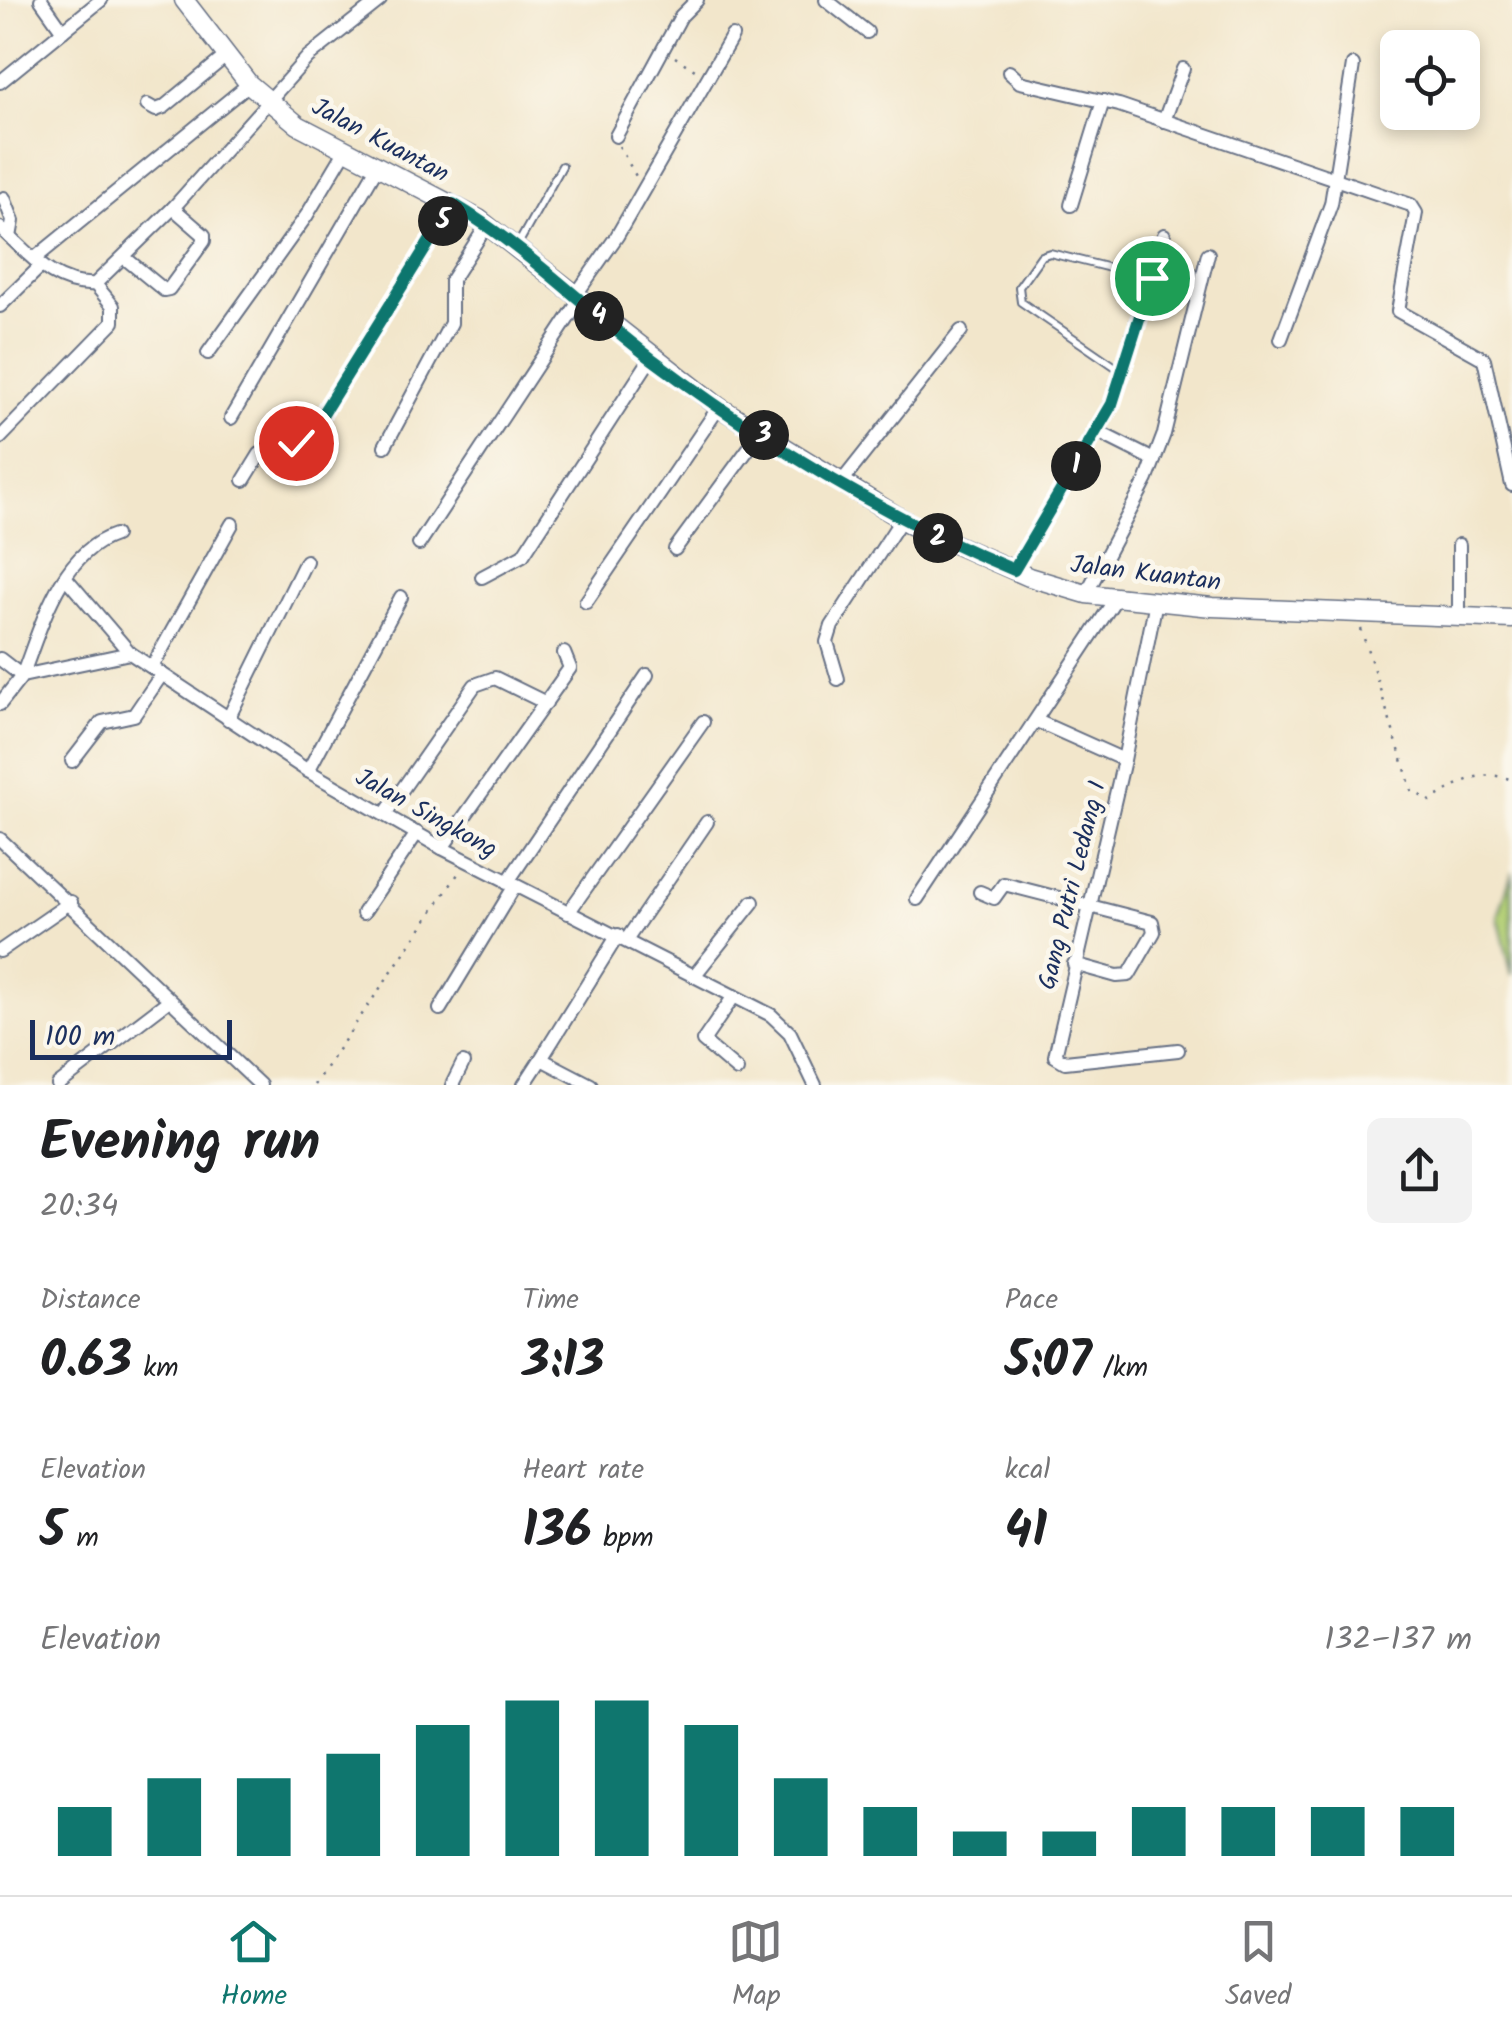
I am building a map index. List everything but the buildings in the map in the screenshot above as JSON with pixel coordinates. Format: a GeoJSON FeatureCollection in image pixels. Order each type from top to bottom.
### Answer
{"type":"FeatureCollection","features":[{"type":"Feature","properties":{"kind":"street"},"geometry":{"type":"LineString","coordinates":[[41,0],[63,31]]}},
{"type":"Feature","properties":{"kind":"street"},"geometry":{"type":"LineString","coordinates":[[0,81],[101,0]]}},
{"type":"Feature","properties":{"kind":"street","name":"Jalan Kuantan"},"geometry":{"type":"LineString","coordinates":[[184,0],[266,102],[344,152],[453,204],[486,225],[651,358],[719,407],[902,520],[1014,570],[1086,594],[1512,620]]}},
{"type":"Feature","properties":{"kind":"street"},"geometry":{"type":"LineString","coordinates":[[4,198],[12,221],[5,232],[37,263],[66,282],[95,284],[125,258],[308,58],[380,0]]}},
{"type":"Feature","properties":{"kind":"street"},"geometry":{"type":"LineString","coordinates":[[616,136],[684,11],[697,0]]}},
{"type":"Feature","properties":{"kind":"street"},"geometry":{"type":"LineString","coordinates":[[826,0],[867,32]]}},
{"type":"Feature","properties":{"kind":"street"},"geometry":{"type":"LineString","coordinates":[[419,544],[578,298],[732,36]]}},
{"type":"Feature","properties":{"kind":"street"},"geometry":{"type":"LineString","coordinates":[[148,105],[156,110],[164,107],[226,56]]}},
{"type":"Feature","properties":{"kind":"street"},"geometry":{"type":"LineString","coordinates":[[1281,340],[1328,216],[1354,65]]}},
{"type":"Feature","properties":{"kind":"street"},"geometry":{"type":"LineString","coordinates":[[1164,121],[1183,69]]}},
{"type":"Feature","properties":{"kind":"street"},"geometry":{"type":"LineString","coordinates":[[1008,72],[1020,82],[1103,101],[1414,208],[1398,311],[1484,359],[1512,485]]}},
{"type":"Feature","properties":{"kind":"street"},"geometry":{"type":"LineString","coordinates":[[0,306],[37,263],[249,84]]}},
{"type":"Feature","properties":{"kind":"street"},"geometry":{"type":"LineString","coordinates":[[1071,206],[1103,101]]}},
{"type":"Feature","properties":{"kind":"street"},"geometry":{"type":"LineString","coordinates":[[208,353],[307,214],[344,152]]}},
{"type":"Feature","properties":{"kind":"street"},"geometry":{"type":"LineString","coordinates":[[231,418],[376,168]]}},
{"type":"Feature","properties":{"kind":"street"},"geometry":{"type":"LineString","coordinates":[[244,480],[260,454],[288,447],[310,434],[453,204]]}},
{"type":"Feature","properties":{"kind":"street"},"geometry":{"type":"LineString","coordinates":[[125,258],[164,290],[168,289],[204,241],[204,236],[172,208]]}},
{"type":"Feature","properties":{"kind":"street"},"geometry":{"type":"LineString","coordinates":[[385,446],[451,324],[451,282],[486,225]]}},
{"type":"Feature","properties":{"kind":"street"},"geometry":{"type":"LineString","coordinates":[[1014,570],[1098,432],[1124,373],[1164,235]]}},
{"type":"Feature","properties":{"kind":"street"},"geometry":{"type":"LineString","coordinates":[[1086,594],[1154,460],[1208,254]]}},
{"type":"Feature","properties":{"kind":"street"},"geometry":{"type":"LineString","coordinates":[[0,438],[113,322],[113,306],[95,284]]}},
{"type":"Feature","properties":{"kind":"street"},"geometry":{"type":"LineString","coordinates":[[840,484],[961,331]]}},
{"type":"Feature","properties":{"kind":"street"},"geometry":{"type":"LineString","coordinates":[[482,576],[524,555],[651,358]]}},
{"type":"Feature","properties":{"kind":"street"},"geometry":{"type":"LineString","coordinates":[[586,602],[719,407]]}},
{"type":"Feature","properties":{"kind":"street"},"geometry":{"type":"LineString","coordinates":[[1098,432],[1154,460]]}},
{"type":"Feature","properties":{"kind":"street"},"geometry":{"type":"LineString","coordinates":[[675,549],[760,433]]}},
{"type":"Feature","properties":{"kind":"street"},"geometry":{"type":"LineString","coordinates":[[838,678],[827,642],[832,626],[902,520]]}},
{"type":"Feature","properties":{"kind":"street"},"geometry":{"type":"LineString","coordinates":[[72,761],[102,722],[134,714],[232,524]]}},
{"type":"Feature","properties":{"kind":"street"},"geometry":{"type":"LineString","coordinates":[[0,704],[22,676],[44,617],[66,578],[89,547],[115,535]]}},
{"type":"Feature","properties":{"kind":"street"},"geometry":{"type":"LineString","coordinates":[[1459,616],[1460,545]]}},
{"type":"Feature","properties":{"kind":"street"},"geometry":{"type":"LineString","coordinates":[[228,718],[306,560]]}},
{"type":"Feature","properties":{"kind":"street","name":"Jalan Singkong"},"geometry":{"type":"LineString","coordinates":[[66,578],[130,653],[308,771],[466,862],[623,937],[785,1026],[816,1085]]}},
{"type":"Feature","properties":{"kind":"street"},"geometry":{"type":"LineString","coordinates":[[308,771],[401,596]]}},
{"type":"Feature","properties":{"kind":"street"},"geometry":{"type":"LineString","coordinates":[[917,900],[1039,722],[1116,598]]}},
{"type":"Feature","properties":{"kind":"street","name":"Gang Putri Ledang I"},"geometry":{"type":"LineString","coordinates":[[1156,601],[1056,1059],[1120,1058],[1178,1050]]}},
{"type":"Feature","properties":{"kind":"street"},"geometry":{"type":"LineString","coordinates":[[442,848],[572,664],[564,652]]}},
{"type":"Feature","properties":{"kind":"street"},"geometry":{"type":"LineString","coordinates":[[0,659],[22,676],[130,653]]}},
{"type":"Feature","properties":{"kind":"street"},"geometry":{"type":"LineString","coordinates":[[440,1009],[511,885],[646,675]]}},
{"type":"Feature","properties":{"kind":"street"},"geometry":{"type":"LineString","coordinates":[[385,814],[475,684],[496,678],[546,703]]}},
{"type":"Feature","properties":{"kind":"street"},"geometry":{"type":"LineString","coordinates":[[568,913],[703,722]]}},
{"type":"Feature","properties":{"kind":"street"},"geometry":{"type":"LineString","coordinates":[[1039,722],[1124,760]]}},
{"type":"Feature","properties":{"kind":"street"},"geometry":{"type":"LineString","coordinates":[[524,1085],[706,822]]}},
{"type":"Feature","properties":{"kind":"street"},"geometry":{"type":"LineString","coordinates":[[363,913],[417,833]]}},
{"type":"Feature","properties":{"kind":"street"},"geometry":{"type":"LineString","coordinates":[[0,839],[260,1085]]}},
{"type":"Feature","properties":{"kind":"street"},"geometry":{"type":"LineString","coordinates":[[980,892],[994,898],[1004,884],[1149,920],[1154,932],[1129,974],[1116,976],[1074,964]]}},
{"type":"Feature","properties":{"kind":"street"},"geometry":{"type":"LineString","coordinates":[[0,951],[70,902]]}},
{"type":"Feature","properties":{"kind":"street"},"geometry":{"type":"LineString","coordinates":[[694,976],[753,902]]}},
{"type":"Feature","properties":{"kind":"street"},"geometry":{"type":"LineString","coordinates":[[734,996],[704,1042],[737,1070]]}},
{"type":"Feature","properties":{"kind":"street"},"geometry":{"type":"LineString","coordinates":[[58,1085],[168,1000]]}},
{"type":"Feature","properties":{"kind":"street"},"geometry":{"type":"LineString","coordinates":[[541,1058],[590,1085]]}},
{"type":"Feature","properties":{"kind":"street"},"geometry":{"type":"LineString","coordinates":[[452,1085],[464,1063]]}},
{"type":"Feature","properties":{"kind":"lane"},"geometry":{"type":"LineString","coordinates":[[517,247],[562,166]]}},
{"type":"Feature","properties":{"kind":"lane"},"geometry":{"type":"LineString","coordinates":[[1124,373],[1021,302],[1019,287],[1041,256],[1050,253],[1152,278]]}},
{"type":"Feature","properties":{"kind":"path"},"geometry":{"type":"LineString","coordinates":[[664,50],[708,78]]}},
{"type":"Feature","properties":{"kind":"path"},"geometry":{"type":"LineString","coordinates":[[616,136],[626,164],[646,186]]}},
{"type":"Feature","properties":{"kind":"path"},"geometry":{"type":"LineString","coordinates":[[1356,613],[1412,791],[1430,801],[1473,775],[1484,773],[1512,780]]}},
{"type":"Feature","properties":{"kind":"path"},"geometry":{"type":"LineString","coordinates":[[314,1085],[466,862]]}},
{"type":"Feature","properties":{"kind":"green space"},"geometry":{"type":"Polygon","coordinates":[[[1512,872],[1512,975],[1498,917],[1512,872]]]}},
{"type":"Feature","properties":{"kind":"route"},"geometry":{"type":"LineString","coordinates":[[296,443],[310,434],[453,204],[524,253],[651,358],[719,407],[913,526],[1014,570],[1112,404],[1152,278]]}}]}
